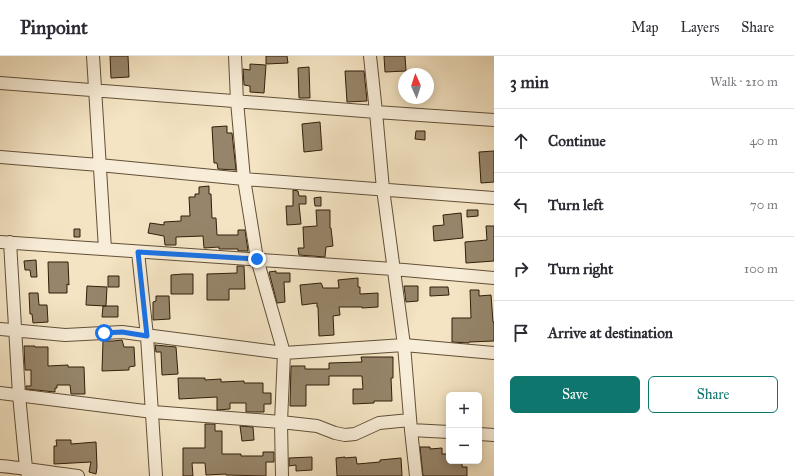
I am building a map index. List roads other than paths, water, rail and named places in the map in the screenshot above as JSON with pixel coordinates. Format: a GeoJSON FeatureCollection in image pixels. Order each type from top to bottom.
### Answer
{"type":"FeatureCollection","features":[{"type":"Feature","properties":{"kind":"street"},"geometry":{"type":"LineString","coordinates":[[92,56],[105,249]]}},
{"type":"Feature","properties":{"kind":"street"},"geometry":{"type":"LineString","coordinates":[[235,56],[237,101],[244,179],[257,259],[284,353],[281,422],[282,476]]}},
{"type":"Feature","properties":{"kind":"street"},"geometry":{"type":"LineString","coordinates":[[370,56],[383,189],[404,345],[416,476]]}},
{"type":"Feature","properties":{"kind":"street"},"geometry":{"type":"LineString","coordinates":[[0,83],[494,120]]}},
{"type":"Feature","properties":{"kind":"street"},"geometry":{"type":"LineString","coordinates":[[0,157],[244,179],[494,198]]}},
{"type":"Feature","properties":{"kind":"street"},"geometry":{"type":"LineString","coordinates":[[27,472],[15,330],[5,242],[393,269],[494,278]]}},
{"type":"Feature","properties":{"kind":"street"},"geometry":{"type":"LineString","coordinates":[[138,252],[147,336],[156,476]]}},
{"type":"Feature","properties":{"kind":"street"},"geometry":{"type":"LineString","coordinates":[[0,329],[65,335],[122,332],[284,353],[404,345],[494,353]]}},
{"type":"Feature","properties":{"kind":"street"},"geometry":{"type":"LineString","coordinates":[[0,393],[153,412],[317,426],[345,435],[355,434],[379,423],[411,425],[446,431]]}},
{"type":"Feature","properties":{"kind":"street"},"geometry":{"type":"LineString","coordinates":[[482,434],[494,434]]}},
{"type":"Feature","properties":{"kind":"street"},"geometry":{"type":"LineString","coordinates":[[0,466],[27,472],[78,476]]}}]}
